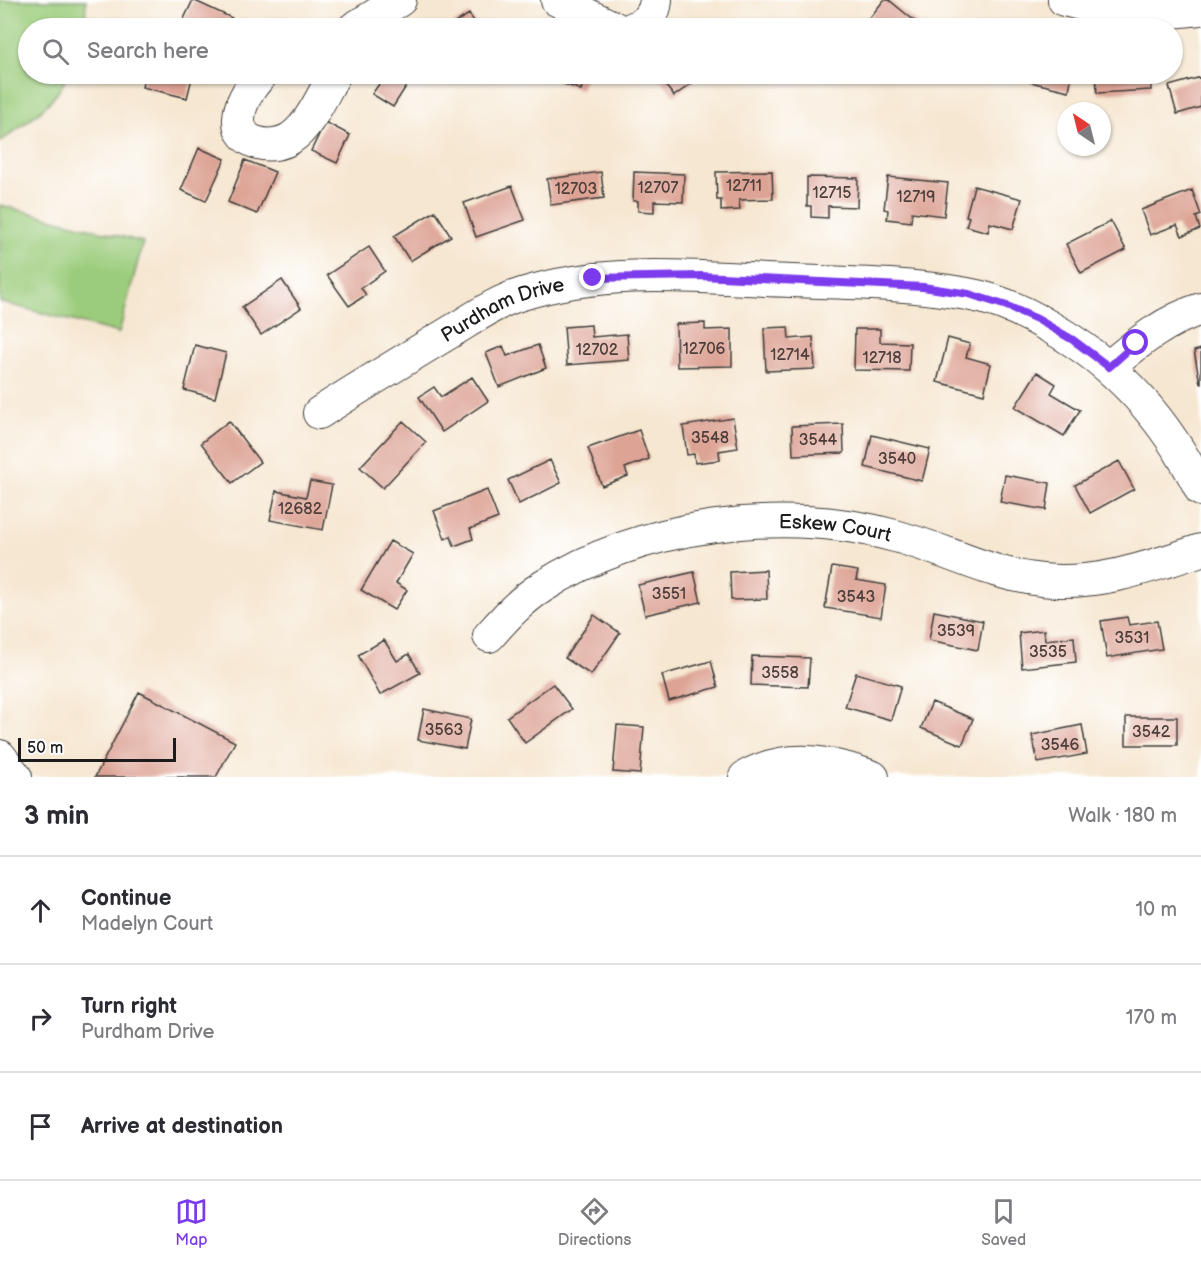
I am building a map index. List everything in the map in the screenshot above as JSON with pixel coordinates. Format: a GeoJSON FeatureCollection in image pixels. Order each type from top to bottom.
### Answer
{"type":"FeatureCollection","features":[{"type":"Feature","properties":{"kind":"street"},"geometry":{"type":"LineString","coordinates":[[370,18],[400,0]]}},
{"type":"Feature","properties":{"kind":"street"},"geometry":{"type":"LineString","coordinates":[[557,0],[594,18]]}},
{"type":"Feature","properties":{"kind":"street"},"geometry":{"type":"LineString","coordinates":[[650,18],[656,7],[656,0]]}},
{"type":"Feature","properties":{"kind":"street"},"geometry":{"type":"LineString","coordinates":[[1064,0],[1108,9],[1143,12],[1201,9]]}},
{"type":"Feature","properties":{"kind":"street"},"geometry":{"type":"LineString","coordinates":[[255,84],[243,101],[238,120],[242,131],[250,140],[261,145],[275,145],[291,139],[303,128],[329,84]]}},
{"type":"Feature","properties":{"kind":"street","name":"Purdham Drive"},"geometry":{"type":"LineString","coordinates":[[319,413],[498,304],[555,284],[593,278],[701,276],[923,287],[969,294],[1007,306],[1037,319],[1073,340],[1109,367],[1136,393],[1164,426],[1201,490]]}},
{"type":"Feature","properties":{"kind":"street"},"geometry":{"type":"LineString","coordinates":[[1109,367],[1136,343],[1166,324],[1201,309]]}},
{"type":"Feature","properties":{"kind":"street","name":"Eskew Court"},"geometry":{"type":"LineString","coordinates":[[489,636],[513,610],[540,588],[571,570],[612,552],[662,537],[712,526],[800,521],[847,526],[894,535],[1008,575],[1043,580],[1100,579],[1201,550]]}},
{"type":"Feature","properties":{"kind":"street"},"geometry":{"type":"LineString","coordinates":[[0,756],[16,777]]}},
{"type":"Feature","properties":{"kind":"street"},"geometry":{"type":"LineString","coordinates":[[745,777],[761,768],[783,762],[806,761],[833,765],[873,777]]}},
{"type":"Feature","properties":{"kind":"green space"},"geometry":{"type":"Polygon","coordinates":[[[0,0],[86,0],[85,18],[18,18],[18,84],[63,84],[30,120],[0,142],[0,0]]]}},
{"type":"Feature","properties":{"kind":"green space"},"geometry":{"type":"Polygon","coordinates":[[[0,205],[143,242],[119,333],[0,302],[0,205]]]}},
{"type":"Feature","properties":{"kind":"building"},"geometry":{"type":"Polygon","coordinates":[[[193,0],[232,18],[184,18],[193,0]]]}},
{"type":"Feature","properties":{"kind":"building"},"geometry":{"type":"Polygon","coordinates":[[[884,0],[889,0],[911,18],[869,18],[884,0]]]}},
{"type":"Feature","properties":{"kind":"building"},"geometry":{"type":"Polygon","coordinates":[[[1201,77],[1201,107],[1177,114],[1169,86],[1183,84],[1183,82],[1201,77]]]}},
{"type":"Feature","properties":{"kind":"building"},"geometry":{"type":"Polygon","coordinates":[[[143,84],[190,84],[187,98],[142,87],[143,84]]]}},
{"type":"Feature","properties":{"kind":"building"},"geometry":{"type":"Polygon","coordinates":[[[379,84],[408,84],[393,107],[372,94],[379,84]]]}},
{"type":"Feature","properties":{"kind":"building"},"geometry":{"type":"Polygon","coordinates":[[[564,84],[583,84],[581,90],[564,84]]]}},
{"type":"Feature","properties":{"kind":"building"},"geometry":{"type":"Polygon","coordinates":[[[664,84],[691,84],[674,96],[664,84]]]}},
{"type":"Feature","properties":{"kind":"building"},"geometry":{"type":"Polygon","coordinates":[[[1039,84],[1070,84],[1069,91],[1039,84]]]}},
{"type":"Feature","properties":{"kind":"building"},"geometry":{"type":"Polygon","coordinates":[[[1097,84],[1151,84],[1151,90],[1097,93],[1097,84]]]}},
{"type":"Feature","properties":{"kind":"building"},"geometry":{"type":"Polygon","coordinates":[[[325,122],[350,135],[337,163],[311,151],[325,122]]]}},
{"type":"Feature","properties":{"kind":"building"},"geometry":{"type":"Polygon","coordinates":[[[199,148],[225,159],[206,201],[181,190],[199,148]]]}},
{"type":"Feature","properties":{"kind":"building"},"geometry":{"type":"Polygon","coordinates":[[[245,160],[275,172],[257,214],[228,202],[245,160]]]}},
{"type":"Feature","properties":{"kind":"building"},"geometry":{"type":"Polygon","coordinates":[[[772,171],[773,199],[739,200],[740,210],[721,211],[721,200],[717,200],[716,172],[772,171]]]}},
{"type":"Feature","properties":{"kind":"building"},"geometry":{"type":"Polygon","coordinates":[[[601,172],[604,198],[551,205],[547,179],[601,172]]]}},
{"type":"Feature","properties":{"kind":"building"},"geometry":{"type":"Polygon","coordinates":[[[634,172],[684,174],[683,202],[654,201],[654,212],[638,211],[638,201],[633,201],[634,172]]]}},
{"type":"Feature","properties":{"kind":"building"},"geometry":{"type":"Polygon","coordinates":[[[807,177],[858,178],[857,207],[828,206],[828,218],[811,217],[811,206],[807,206],[807,177]]]}},
{"type":"Feature","properties":{"kind":"building"},"geometry":{"type":"Polygon","coordinates":[[[888,177],[948,183],[944,216],[912,212],[911,222],[887,219],[888,210],[884,209],[888,177]]]}},
{"type":"Feature","properties":{"kind":"building"},"geometry":{"type":"Polygon","coordinates":[[[512,186],[525,220],[476,237],[464,203],[512,186]]]}},
{"type":"Feature","properties":{"kind":"building"},"geometry":{"type":"Polygon","coordinates":[[[974,186],[1022,199],[1013,229],[990,223],[988,232],[966,226],[969,217],[966,216],[974,186]]]}},
{"type":"Feature","properties":{"kind":"building"},"geometry":{"type":"Polygon","coordinates":[[[1192,190],[1201,215],[1196,217],[1200,229],[1182,236],[1177,225],[1150,235],[1141,210],[1192,190]]]}},
{"type":"Feature","properties":{"kind":"building"},"geometry":{"type":"Polygon","coordinates":[[[435,211],[451,236],[410,261],[394,236],[435,211]]]}},
{"type":"Feature","properties":{"kind":"building"},"geometry":{"type":"Polygon","coordinates":[[[1111,221],[1126,250],[1081,273],[1066,244],[1111,221]]]}},
{"type":"Feature","properties":{"kind":"building"},"geometry":{"type":"Polygon","coordinates":[[[369,247],[385,271],[361,288],[366,295],[349,306],[327,275],[369,247]]]}},
{"type":"Feature","properties":{"kind":"building"},"geometry":{"type":"Polygon","coordinates":[[[282,280],[301,308],[261,335],[242,307],[282,280]]]}},
{"type":"Feature","properties":{"kind":"building"},"geometry":{"type":"Polygon","coordinates":[[[705,323],[705,330],[732,329],[732,366],[677,367],[676,324],[705,323]]]}},
{"type":"Feature","properties":{"kind":"building"},"geometry":{"type":"Polygon","coordinates":[[[591,325],[592,337],[627,334],[629,360],[567,365],[564,327],[591,325]]]}},
{"type":"Feature","properties":{"kind":"building"},"geometry":{"type":"Polygon","coordinates":[[[788,327],[789,339],[813,337],[815,369],[766,371],[764,328],[788,327]]]}},
{"type":"Feature","properties":{"kind":"building"},"geometry":{"type":"Polygon","coordinates":[[[855,329],[880,329],[880,342],[910,343],[909,371],[854,370],[855,329]]]}},
{"type":"Feature","properties":{"kind":"building"},"geometry":{"type":"Polygon","coordinates":[[[948,338],[970,344],[966,357],[991,364],[984,394],[937,382],[948,338]]]}},
{"type":"Feature","properties":{"kind":"building"},"geometry":{"type":"Polygon","coordinates":[[[195,345],[226,353],[215,398],[184,390],[195,345]]]}},
{"type":"Feature","properties":{"kind":"building"},"geometry":{"type":"Polygon","coordinates":[[[538,345],[546,368],[499,387],[486,353],[503,346],[507,356],[538,345]]]}},
{"type":"Feature","properties":{"kind":"building"},"geometry":{"type":"Polygon","coordinates":[[[1201,349],[1201,383],[1200,383],[1194,351],[1201,349]]]}},
{"type":"Feature","properties":{"kind":"building"},"geometry":{"type":"Polygon","coordinates":[[[1037,372],[1056,384],[1051,393],[1080,410],[1064,436],[1015,407],[1037,372]]]}},
{"type":"Feature","properties":{"kind":"building"},"geometry":{"type":"Polygon","coordinates":[[[472,377],[488,401],[442,432],[419,397],[434,387],[441,397],[472,377]]]}},
{"type":"Feature","properties":{"kind":"building"},"geometry":{"type":"Polygon","coordinates":[[[733,418],[738,448],[719,451],[720,460],[695,463],[694,454],[687,455],[683,426],[733,418]]]}},
{"type":"Feature","properties":{"kind":"building"},"geometry":{"type":"Polygon","coordinates":[[[229,421],[260,462],[232,483],[201,443],[229,421]]]}},
{"type":"Feature","properties":{"kind":"building"},"geometry":{"type":"Polygon","coordinates":[[[403,421],[426,442],[383,488],[360,467],[403,421]]]}},
{"type":"Feature","properties":{"kind":"building"},"geometry":{"type":"Polygon","coordinates":[[[843,424],[844,453],[793,455],[792,426],[843,424]]]}},
{"type":"Feature","properties":{"kind":"building"},"geometry":{"type":"Polygon","coordinates":[[[639,430],[649,459],[625,468],[628,476],[602,486],[588,448],[639,430]]]}},
{"type":"Feature","properties":{"kind":"building"},"geometry":{"type":"Polygon","coordinates":[[[872,435],[930,449],[922,481],[865,467],[872,435]]]}},
{"type":"Feature","properties":{"kind":"building"},"geometry":{"type":"Polygon","coordinates":[[[550,460],[561,483],[519,504],[508,480],[550,460]]]}},
{"type":"Feature","properties":{"kind":"building"},"geometry":{"type":"Polygon","coordinates":[[[1119,461],[1134,489],[1090,513],[1075,485],[1119,461]]]}},
{"type":"Feature","properties":{"kind":"building"},"geometry":{"type":"Polygon","coordinates":[[[1005,475],[1050,483],[1046,510],[1000,502],[1005,475]]]}},
{"type":"Feature","properties":{"kind":"building"},"geometry":{"type":"Polygon","coordinates":[[[310,481],[332,485],[323,530],[270,520],[276,491],[306,497],[310,481]]]}},
{"type":"Feature","properties":{"kind":"building"},"geometry":{"type":"Polygon","coordinates":[[[487,490],[498,518],[470,529],[473,539],[454,546],[451,536],[445,539],[434,511],[487,490]]]}},
{"type":"Feature","properties":{"kind":"building"},"geometry":{"type":"Polygon","coordinates":[[[390,541],[413,554],[396,583],[407,590],[394,610],[361,590],[390,541]]]}},
{"type":"Feature","properties":{"kind":"building"},"geometry":{"type":"Polygon","coordinates":[[[832,567],[858,571],[856,580],[886,585],[881,617],[825,608],[832,567]]]}},
{"type":"Feature","properties":{"kind":"building"},"geometry":{"type":"Polygon","coordinates":[[[766,570],[767,599],[731,600],[730,572],[766,570]]]}},
{"type":"Feature","properties":{"kind":"building"},"geometry":{"type":"Polygon","coordinates":[[[694,572],[701,602],[645,615],[638,585],[694,572]]]}},
{"type":"Feature","properties":{"kind":"building"},"geometry":{"type":"Polygon","coordinates":[[[934,611],[983,621],[978,650],[929,640],[934,611]]]}},
{"type":"Feature","properties":{"kind":"building"},"geometry":{"type":"Polygon","coordinates":[[[594,615],[620,633],[591,675],[565,658],[594,615]]]}},
{"type":"Feature","properties":{"kind":"building"},"geometry":{"type":"Polygon","coordinates":[[[1127,617],[1129,625],[1157,621],[1162,649],[1107,658],[1101,621],[1127,617]]]}},
{"type":"Feature","properties":{"kind":"building"},"geometry":{"type":"Polygon","coordinates":[[[1044,630],[1045,640],[1074,637],[1076,662],[1022,668],[1019,633],[1044,630]]]}},
{"type":"Feature","properties":{"kind":"building"},"geometry":{"type":"Polygon","coordinates":[[[384,640],[397,661],[409,654],[420,673],[380,695],[358,655],[384,640]]]}},
{"type":"Feature","properties":{"kind":"building"},"geometry":{"type":"Polygon","coordinates":[[[752,656],[810,658],[808,687],[751,685],[752,656]]]}},
{"type":"Feature","properties":{"kind":"building"},"geometry":{"type":"Polygon","coordinates":[[[711,661],[718,687],[669,701],[662,675],[711,661]]]}},
{"type":"Feature","properties":{"kind":"building"},"geometry":{"type":"Polygon","coordinates":[[[856,673],[901,686],[891,720],[845,707],[856,673]]]}},
{"type":"Feature","properties":{"kind":"building"},"geometry":{"type":"Polygon","coordinates":[[[553,684],[572,709],[525,743],[507,717],[553,684]]]}},
{"type":"Feature","properties":{"kind":"building"},"geometry":{"type":"Polygon","coordinates":[[[139,692],[235,742],[216,777],[95,777],[139,692]]]}},
{"type":"Feature","properties":{"kind":"building"},"geometry":{"type":"Polygon","coordinates":[[[932,702],[973,719],[962,745],[921,728],[932,702]]]}},
{"type":"Feature","properties":{"kind":"building"},"geometry":{"type":"Polygon","coordinates":[[[424,709],[471,719],[465,749],[418,740],[424,709]]]}},
{"type":"Feature","properties":{"kind":"building"},"geometry":{"type":"Polygon","coordinates":[[[1126,717],[1177,717],[1177,745],[1126,745],[1126,717]]]}},
{"type":"Feature","properties":{"kind":"building"},"geometry":{"type":"Polygon","coordinates":[[[617,725],[644,727],[640,774],[613,772],[617,725]]]}},
{"type":"Feature","properties":{"kind":"building"},"geometry":{"type":"Polygon","coordinates":[[[1082,725],[1087,754],[1038,763],[1032,735],[1082,725]]]}},
{"type":"Feature","properties":{"kind":"route"},"geometry":{"type":"LineString","coordinates":[[593,278],[701,276],[923,287],[969,294],[1007,306],[1037,319],[1073,340],[1109,367],[1136,343]]}}]}
